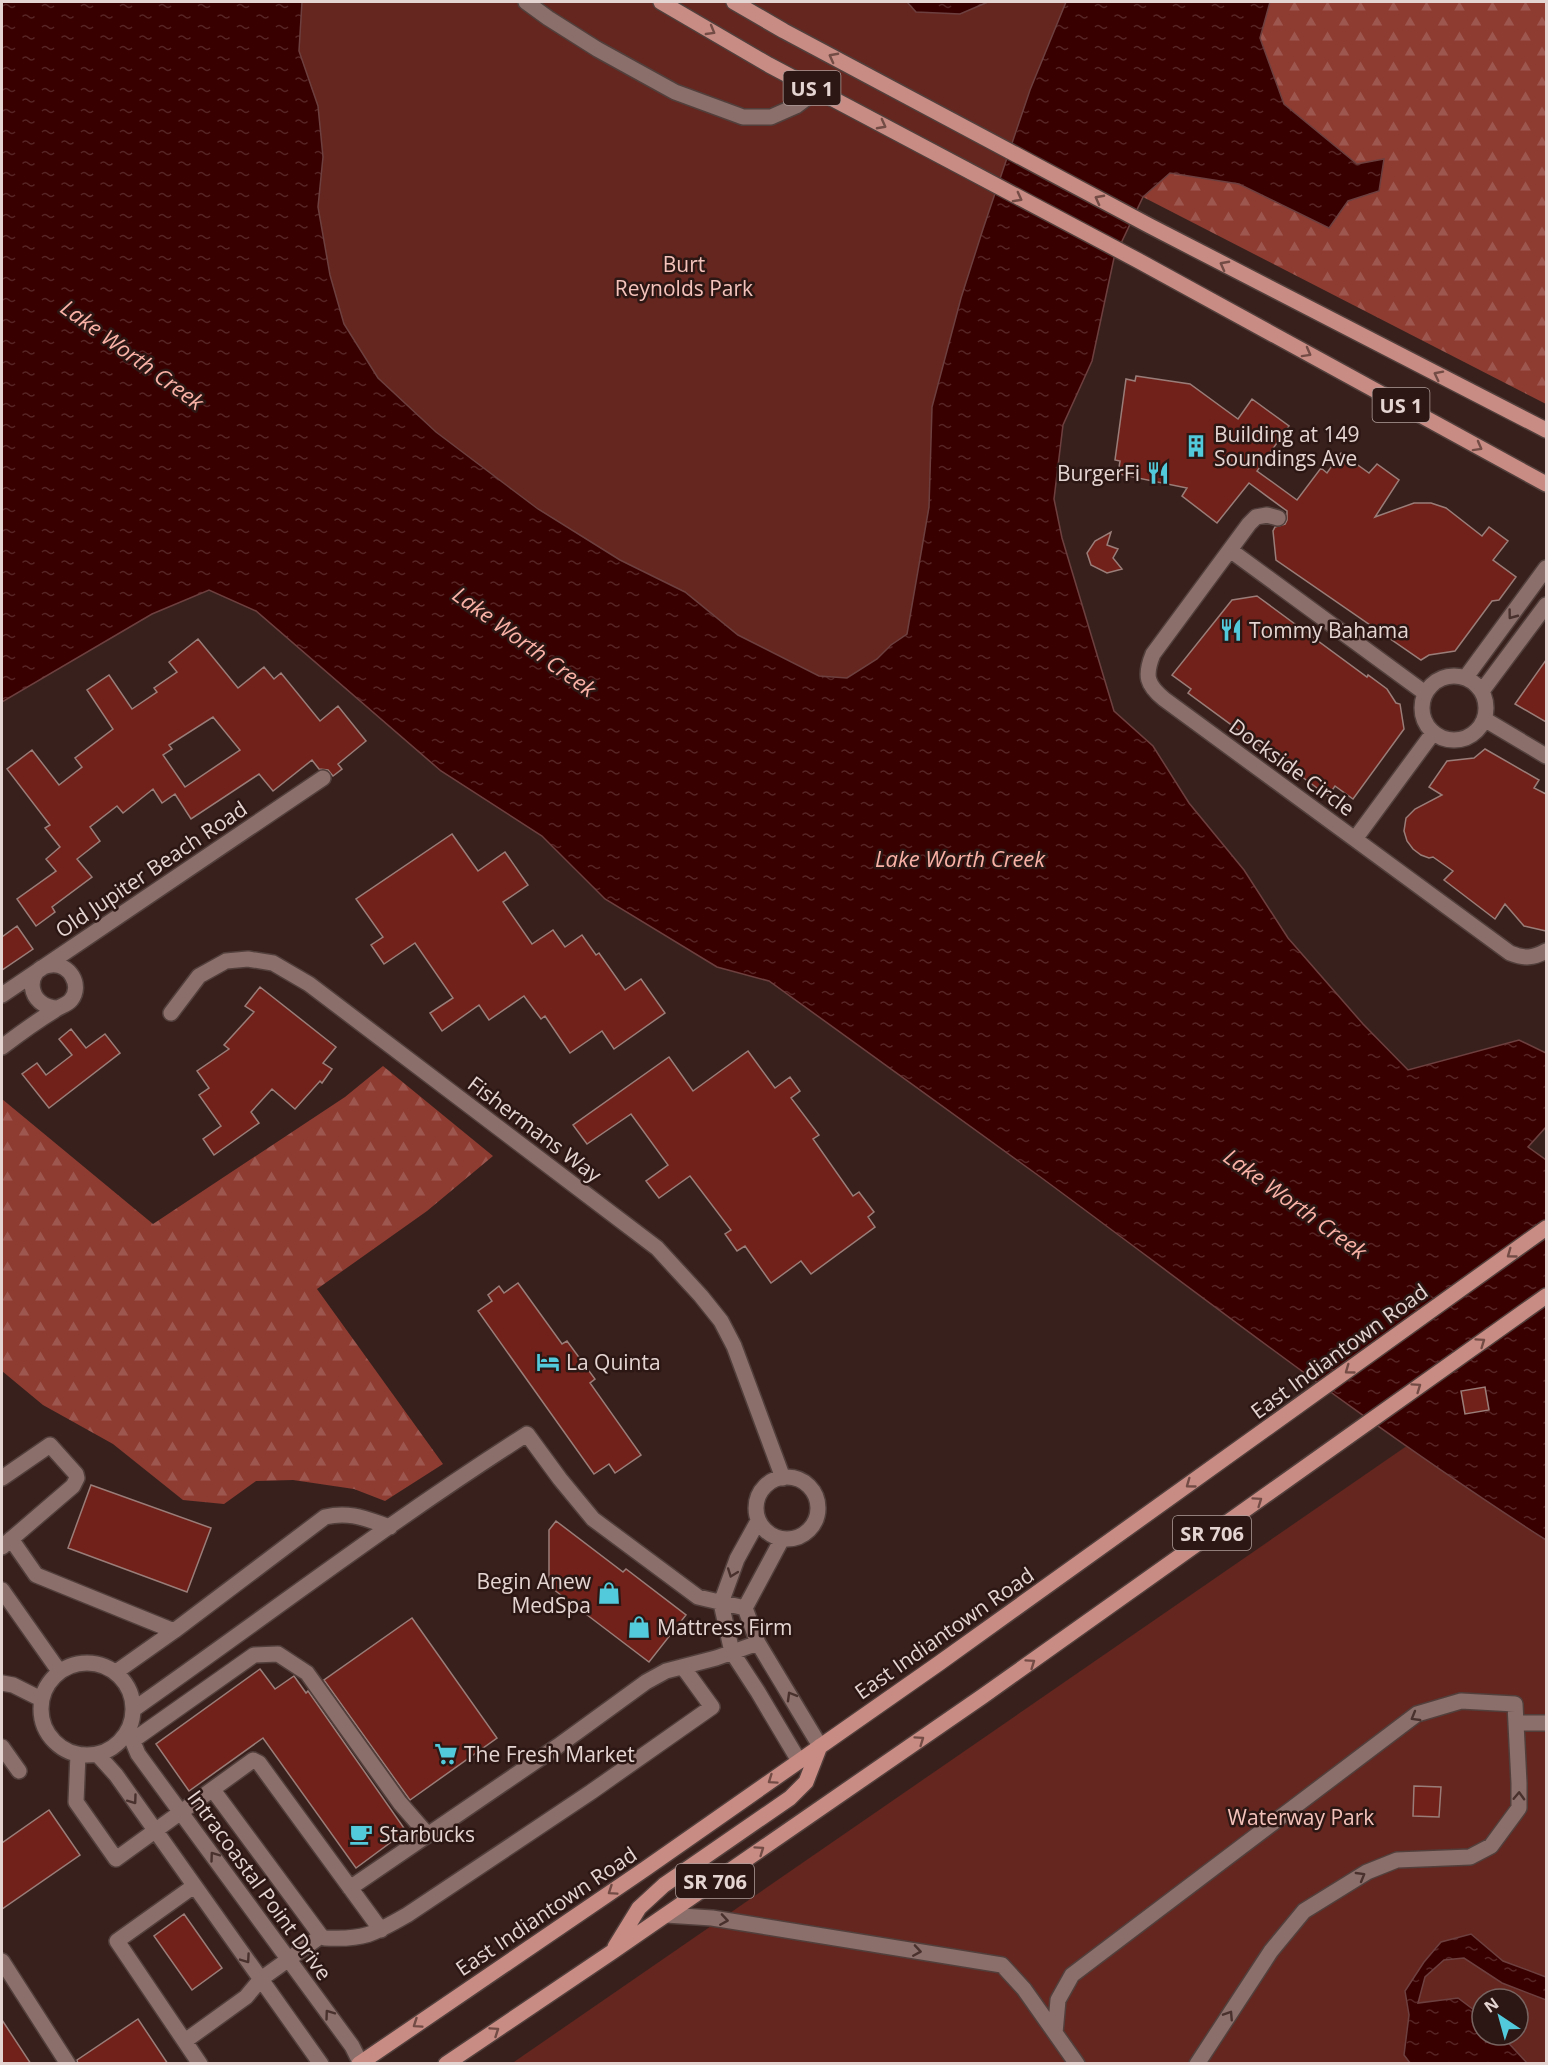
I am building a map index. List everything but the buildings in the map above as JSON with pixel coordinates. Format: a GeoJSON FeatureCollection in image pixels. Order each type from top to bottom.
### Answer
{"type":"FeatureCollection","features":[{"type":"Feature","properties":{"kind":"main road","name":"US 1"},"geometry":{"type":"LineString","coordinates":[[661,2],[817,90],[1139,261],[1546,484]]}},
{"type":"Feature","properties":{"kind":"main road","name":"US 1"},"geometry":{"type":"LineString","coordinates":[[734,2],[784,31],[1150,226],[1546,430]]}},
{"type":"Feature","properties":{"kind":"main road","name":"East Indiantown Road"},"geometry":{"type":"LineString","coordinates":[[361,2063],[938,1664],[1546,1228]]}},
{"type":"Feature","properties":{"kind":"main road","name":"SR 706"},"geometry":{"type":"LineString","coordinates":[[446,2064],[983,1696],[1546,1296]]}},
{"type":"Feature","properties":{"kind":"main road"},"geometry":{"type":"LineString","coordinates":[[612,1952],[639,1908],[664,1885],[790,1798],[806,1782],[820,1746]]}},
{"type":"Feature","properties":{"kind":"street"},"geometry":{"type":"LineString","coordinates":[[526,2],[597,49],[675,92],[743,117],[771,117],[796,106],[817,90]]}},
{"type":"Feature","properties":{"kind":"street","name":"Dockside Circle"},"geometry":{"type":"LineString","coordinates":[[1278,518],[1268,515],[1256,517],[1153,654],[1147,673],[1152,689],[1510,953],[1523,958],[1535,957],[1546,951]]}},
{"type":"Feature","properties":{"kind":"street"},"geometry":{"type":"LineString","coordinates":[[1230,550],[1425,693]]}},
{"type":"Feature","properties":{"kind":"street"},"geometry":{"type":"LineString","coordinates":[[1466,677],[1546,568]]}},
{"type":"Feature","properties":{"kind":"street"},"geometry":{"type":"LineString","coordinates":[[1482,691],[1546,605]]}},
{"type":"Feature","properties":{"kind":"street"},"geometry":{"type":"LineString","coordinates":[[1446,676],[1466,677],[1475,682],[1482,691],[1486,701],[1484,719],[1475,732],[1466,738],[1443,739],[1433,733],[1422,716],[1421,706],[1425,693],[1436,680],[1446,676]]}},
{"type":"Feature","properties":{"kind":"street"},"geometry":{"type":"LineString","coordinates":[[1484,719],[1546,756]]}},
{"type":"Feature","properties":{"kind":"street"},"geometry":{"type":"LineString","coordinates":[[1355,839],[1433,733]]}},
{"type":"Feature","properties":{"kind":"street","name":"Old Jupiter Beach Road"},"geometry":{"type":"LineString","coordinates":[[2,995],[323,778]]}},
{"type":"Feature","properties":{"kind":"street","name":"Fishermans Way"},"geometry":{"type":"LineString","coordinates":[[171,1013],[198,975],[226,961],[248,959],[273,963],[309,984],[657,1248],[721,1321],[735,1346],[783,1478]]}},
{"type":"Feature","properties":{"kind":"street"},"geometry":{"type":"LineString","coordinates":[[2,1047],[65,1005],[74,993],[74,978],[71,973],[52,965],[40,969],[32,984],[36,999],[49,1008],[58,1008]]}},
{"type":"Feature","properties":{"kind":"street"},"geometry":{"type":"LineString","coordinates":[[134,1709],[478,1464],[527,1434],[593,1519],[698,1597],[746,1608]]}},
{"type":"Feature","properties":{"kind":"street"},"geometry":{"type":"LineString","coordinates":[[2,1478],[50,1444],[77,1478],[73,1486],[6,1543],[36,1575],[174,1631]]}},
{"type":"Feature","properties":{"kind":"street"},"geometry":{"type":"LineString","coordinates":[[783,1478],[794,1478],[811,1489],[818,1509],[816,1519],[810,1528],[802,1535],[792,1539],[772,1536],[758,1521],[756,1511],[760,1492],[774,1480],[783,1478]]}},
{"type":"Feature","properties":{"kind":"street"},"geometry":{"type":"LineString","coordinates":[[116,1672],[325,1517],[349,1514],[393,1524]]}},
{"type":"Feature","properties":{"kind":"street"},"geometry":{"type":"LineString","coordinates":[[758,1521],[737,1559],[721,1603],[732,1652],[799,1761]]}},
{"type":"Feature","properties":{"kind":"street"},"geometry":{"type":"LineString","coordinates":[[782,1539],[746,1608],[758,1643],[820,1746]]}},
{"type":"Feature","properties":{"kind":"street"},"geometry":{"type":"LineString","coordinates":[[2,1590],[59,1671]]}},
{"type":"Feature","properties":{"kind":"street"},"geometry":{"type":"LineString","coordinates":[[350,1888],[558,1746],[646,1682],[666,1671],[758,1643]]}},
{"type":"Feature","properties":{"kind":"street"},"geometry":{"type":"LineString","coordinates":[[130,1736],[134,1709],[128,1687],[116,1672],[92,1662],[69,1666],[59,1671],[51,1679],[41,1699],[45,1730],[59,1746],[78,1754],[97,1754],[115,1746],[254,1655],[278,1654],[307,1673],[400,1803],[428,1834]]}},
{"type":"Feature","properties":{"kind":"street"},"geometry":{"type":"LineString","coordinates":[[213,1790],[321,1936],[361,1938],[407,1915],[591,1792],[712,1707],[682,1667]]}},
{"type":"Feature","properties":{"kind":"street"},"geometry":{"type":"LineString","coordinates":[[2,1683],[13,1685],[41,1699]]}},
{"type":"Feature","properties":{"kind":"street"},"geometry":{"type":"LineString","coordinates":[[1055,2033],[1058,2000],[1072,1975],[1417,1714],[1461,1701],[1515,1704],[1519,1808],[1491,1846],[1470,1857],[1397,1860],[1367,1872],[1304,1911],[1271,1951],[1197,2064]]}},
{"type":"Feature","properties":{"kind":"street"},"geometry":{"type":"LineString","coordinates":[[1516,1723],[1546,1723]]}},
{"type":"Feature","properties":{"kind":"street","name":"Intracoastal Point Drive"},"geometry":{"type":"LineString","coordinates":[[130,1736],[138,1754],[352,2046],[361,2063]]}},
{"type":"Feature","properties":{"kind":"street"},"geometry":{"type":"LineString","coordinates":[[2,1747],[19,1772]]}},
{"type":"Feature","properties":{"kind":"street"},"geometry":{"type":"LineString","coordinates":[[78,1754],[76,1802],[116,1859],[253,1760],[259,1763],[381,1930]]}},
{"type":"Feature","properties":{"kind":"street"},"geometry":{"type":"LineString","coordinates":[[97,1754],[116,1775],[321,2064]]}},
{"type":"Feature","properties":{"kind":"street"},"geometry":{"type":"LineString","coordinates":[[194,1886],[117,1941],[201,2064]]}},
{"type":"Feature","properties":{"kind":"street"},"geometry":{"type":"LineString","coordinates":[[666,1915],[711,1918],[1002,1965],[1024,1989],[1077,2064]]}},
{"type":"Feature","properties":{"kind":"street"},"geometry":{"type":"LineString","coordinates":[[185,2041],[246,1997],[261,1979],[321,1936]]}},
{"type":"Feature","properties":{"kind":"street"},"geometry":{"type":"LineString","coordinates":[[2,1961],[68,2064]]}},
{"type":"Feature","properties":{"kind":"green space","name":"Burt Reynolds Park"},"geometry":{"type":"Polygon","coordinates":[[[302,2],[1066,2],[1030,90],[983,229],[961,298],[932,407],[929,507],[907,634],[877,659],[847,678],[819,676],[738,635],[685,592],[620,560],[538,509],[436,432],[378,378],[344,324],[330,275],[318,207],[323,157],[299,51],[302,2]]]}},
{"type":"Feature","properties":{"kind":"green space"},"geometry":{"type":"Polygon","coordinates":[[[1270,2],[1546,2],[1546,404],[1143,197],[1170,173],[1239,184],[1329,228],[1357,164],[1284,104],[1260,38],[1270,2]]]}},
{"type":"Feature","properties":{"kind":"green space"},"geometry":{"type":"Polygon","coordinates":[[[383,1066],[493,1156],[427,1211],[317,1289],[443,1464],[385,1501],[354,1489],[293,1480],[256,1481],[224,1504],[183,1500],[113,1444],[43,1405],[2,1371],[2,1099],[153,1224],[345,1097],[383,1066]]]}},
{"type":"Feature","properties":{"kind":"green space","name":"Waterway Park"},"geometry":{"type":"Polygon","coordinates":[[[1411,1443],[1546,1537],[1546,2063],[511,2064],[1411,1443]]]}},
{"type":"Feature","properties":{"kind":"water","name":"Lake Worth Creek"},"geometry":{"type":"Polygon","coordinates":[[[2,2],[302,2],[299,51],[318,106],[323,157],[318,207],[330,275],[344,324],[378,378],[436,432],[538,509],[620,560],[685,592],[738,635],[819,676],[847,678],[877,659],[907,634],[929,507],[932,407],[961,298],[983,229],[1030,90],[1066,2],[1270,2],[1260,38],[1284,104],[1357,164],[1384,159],[1379,191],[1348,201],[1329,228],[1239,184],[1170,173],[1143,197],[1114,258],[1092,361],[1063,425],[1054,499],[1062,538],[1114,711],[1153,746],[1189,803],[1244,870],[1288,938],[1363,1024],[1408,1070],[1519,1040],[1546,1053],[1546,1127],[1528,1147],[1546,1160],[1546,1540],[1353,1408],[1039,1176],[769,981],[717,967],[605,899],[542,836],[441,771],[256,611],[209,590],[152,614],[2,702],[2,2]]]}},
{"type":"Feature","properties":{"kind":"water"},"geometry":{"type":"Polygon","coordinates":[[[907,2],[988,2],[960,14],[916,12],[907,2]]]}},
{"type":"Feature","properties":{"kind":"water"},"geometry":{"type":"Polygon","coordinates":[[[1471,1934],[1503,1961],[1546,1977],[1546,2000],[1530,1994],[1530,1987],[1512,1987],[1502,1983],[1464,1958],[1444,1960],[1425,1977],[1418,2003],[1458,1998],[1470,2007],[1470,2047],[1512,2047],[1527,2063],[1410,2063],[1404,2055],[1409,2015],[1405,1991],[1424,1962],[1441,1942],[1471,1934]]]}},
{"type":"Feature","properties":{"kind":"place","name":"Building at 149 Soundings Ave"},"geometry":{"type":"Point","coordinates":[1196,446]}},
{"type":"Feature","properties":{"kind":"place","name":"BurgerFi"},"geometry":{"type":"Point","coordinates":[1158,473]}},
{"type":"Feature","properties":{"kind":"place","name":"Tommy Bahama"},"geometry":{"type":"Point","coordinates":[1231,630]}},
{"type":"Feature","properties":{"kind":"place","name":"La Quinta"},"geometry":{"type":"Point","coordinates":[548,1362]}},
{"type":"Feature","properties":{"kind":"place","name":"Begin Anew MedSpa"},"geometry":{"type":"Point","coordinates":[609,1593]}},
{"type":"Feature","properties":{"kind":"place","name":"Mattress Firm"},"geometry":{"type":"Point","coordinates":[639,1627]}},
{"type":"Feature","properties":{"kind":"place","name":"The Fresh Market"},"geometry":{"type":"Point","coordinates":[446,1754]}},
{"type":"Feature","properties":{"kind":"place","name":"Starbucks"},"geometry":{"type":"Point","coordinates":[361,1834]}}]}
